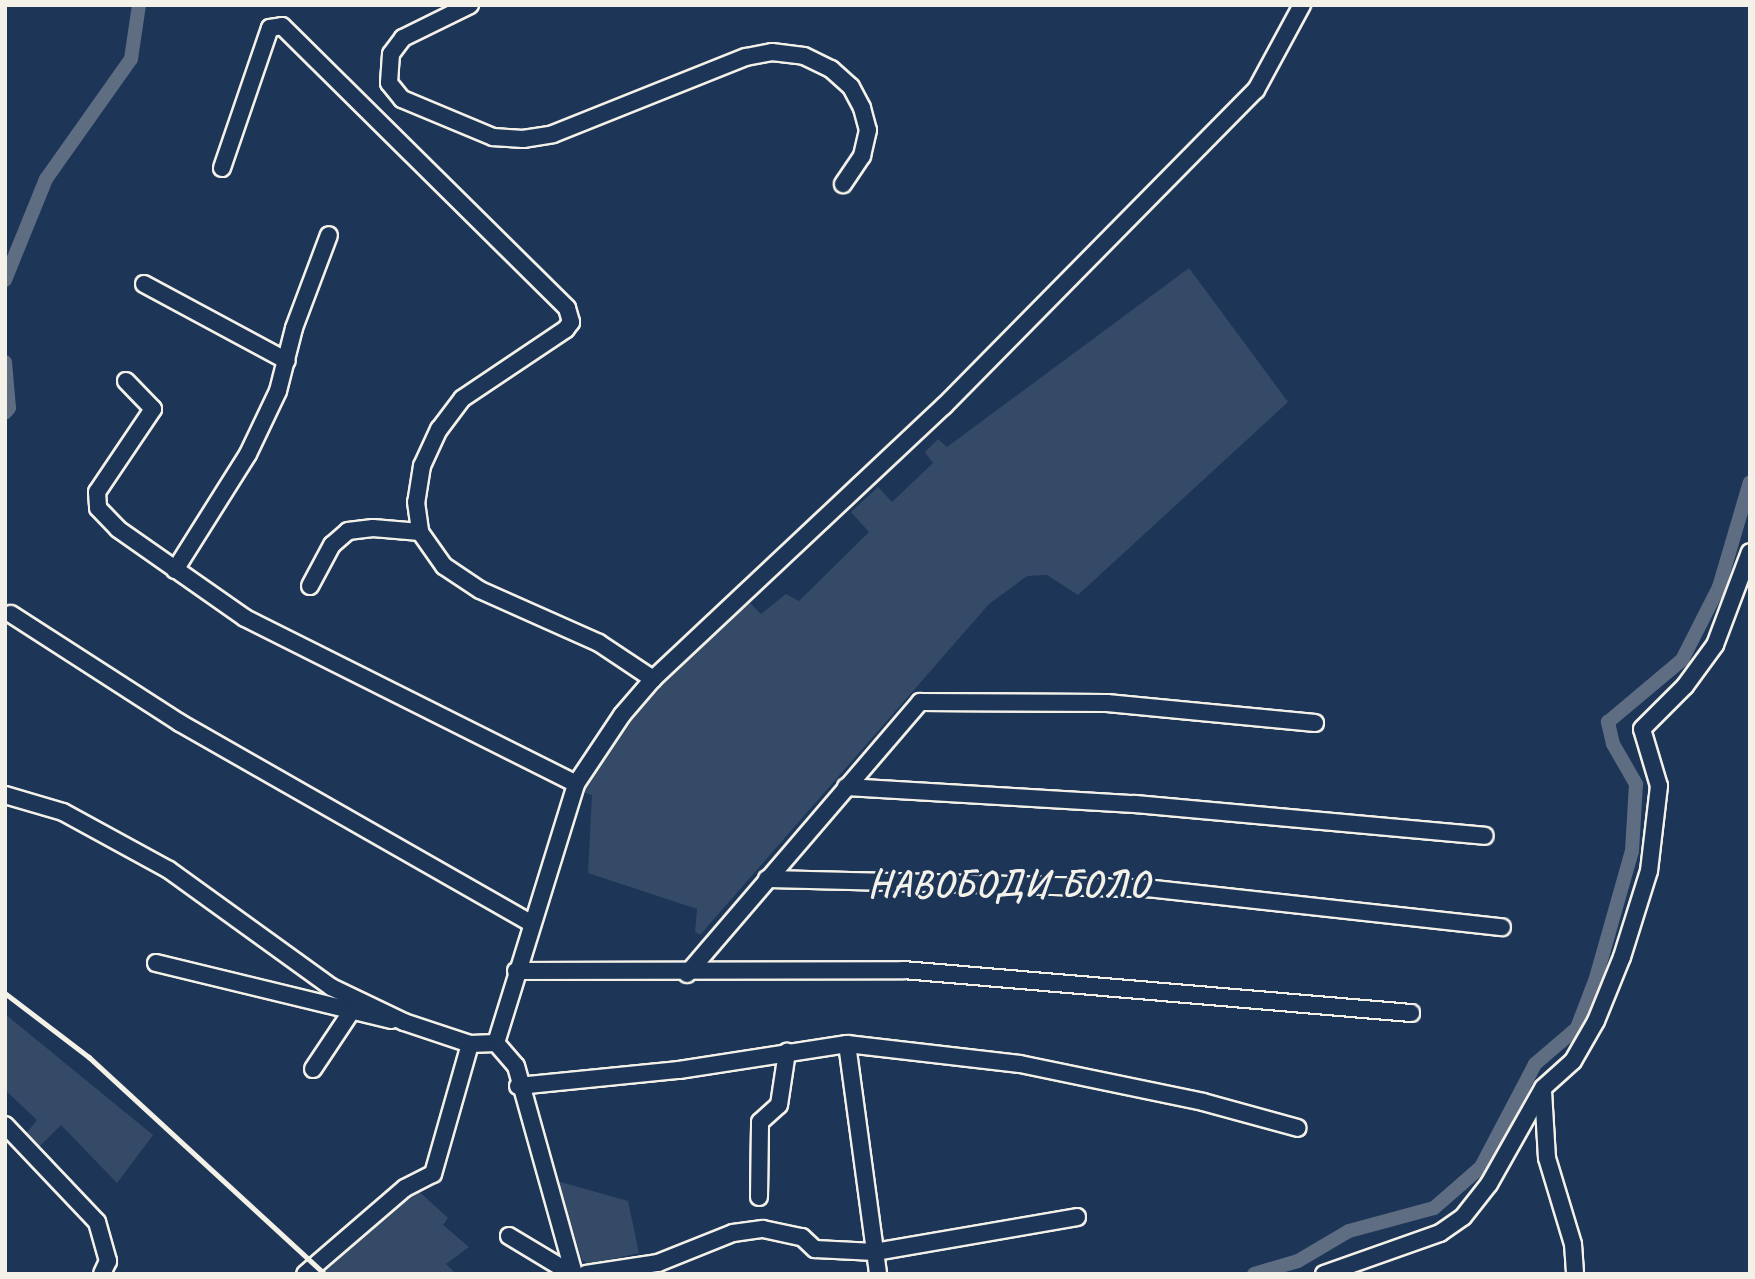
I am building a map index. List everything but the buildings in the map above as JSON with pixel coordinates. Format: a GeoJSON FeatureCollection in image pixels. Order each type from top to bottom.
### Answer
{"type":"FeatureCollection","features":[{"type":"Feature","properties":{"kind":"street"},"geometry":{"type":"LineString","coordinates":[[470,5],[403,38],[391,54],[389,83],[402,99],[480,133],[523,139],[553,134],[746,57],[772,52],[804,56],[831,69],[851,87],[862,108],[867,130],[862,156],[843,184]]}},
{"type":"Feature","properties":{"kind":"street"},"geometry":{"type":"LineString","coordinates":[[496,1043],[516,971],[576,784],[653,679],[944,406],[1256,90],[1302,5]]}},
{"type":"Feature","properties":{"kind":"street"},"geometry":{"type":"LineString","coordinates":[[222,168],[270,28],[282,26],[567,308],[571,322],[566,329],[462,398],[439,429],[422,466],[416,502],[420,532],[444,566],[480,590],[598,643],[653,679]]}},
{"type":"Feature","properties":{"kind":"street"},"geometry":{"type":"LineString","coordinates":[[175,570],[248,454],[278,391],[329,235]]}},
{"type":"Feature","properties":{"kind":"street"},"geometry":{"type":"LineString","coordinates":[[144,284],[286,361]]}},
{"type":"Feature","properties":{"kind":"street"},"geometry":{"type":"LineString","coordinates":[[126,381],[153,409],[100,481],[96,501],[118,529],[245,618],[576,784]]}},
{"type":"Feature","properties":{"kind":"street"},"geometry":{"type":"LineString","coordinates":[[310,586],[326,554],[348,531],[373,528],[420,532]]}},
{"type":"Feature","properties":{"kind":"street"},"geometry":{"type":"LineString","coordinates":[[1324,1274],[1440,1233],[1463,1217],[1496,1173],[1543,1088],[1573,1061],[1596,1021],[1649,871],[1659,786],[1642,729],[1685,686],[1715,645],[1750,552]]}},
{"type":"Feature","properties":{"kind":"street"},"geometry":{"type":"LineString","coordinates":[[11,614],[180,723],[531,923]]}},
{"type":"Feature","properties":{"kind":"street"},"geometry":{"type":"LineString","coordinates":[[687,974],[920,702],[1107,703],[1315,723]]}},
{"type":"Feature","properties":{"kind":"street"},"geometry":{"type":"LineString","coordinates":[[846,787],[1136,804],[1485,836]]}},
{"type":"Feature","properties":{"kind":"street"},"geometry":{"type":"LineString","coordinates":[[5,795],[63,812],[169,870],[331,987],[404,1022],[470,1044],[496,1043]]}},
{"type":"Feature","properties":{"kind":"street"},"geometry":{"type":"LineString","coordinates":[[767,879],[1146,888],[1502,927]]}},
{"type":"Feature","properties":{"kind":"street"},"geometry":{"type":"LineString","coordinates":[[156,963],[351,1012],[404,1022]]}},
{"type":"Feature","properties":{"kind":"street"},"geometry":{"type":"LineString","coordinates":[[516,971],[687,974],[903,970],[1411,1013]]}},
{"type":"Feature","properties":{"kind":"street"},"geometry":{"type":"LineString","coordinates":[[313,1069],[351,1012]]}},
{"type":"Feature","properties":{"kind":"street"},"geometry":{"type":"LineString","coordinates":[[496,1043],[516,1066],[518,1086],[547,1167],[573,1274]]}},
{"type":"Feature","properties":{"kind":"street"},"geometry":{"type":"LineString","coordinates":[[305,1274],[405,1188],[433,1174],[470,1044]]}},
{"type":"Feature","properties":{"kind":"street"},"geometry":{"type":"LineString","coordinates":[[518,1086],[679,1070],[847,1044],[1020,1064],[1203,1102],[1298,1128]]}},
{"type":"Feature","properties":{"kind":"street"},"geometry":{"type":"LineString","coordinates":[[847,1044],[878,1274]]}},
{"type":"Feature","properties":{"kind":"street"},"geometry":{"type":"LineString","coordinates":[[759,1197],[760,1122],[779,1105],[787,1052]]}},
{"type":"Feature","properties":{"kind":"street"},"geometry":{"type":"LineString","coordinates":[[1543,1088],[1548,1158],[1573,1244],[1575,1274]]}},
{"type":"Feature","properties":{"kind":"street"},"geometry":{"type":"LineString","coordinates":[[5,1125],[97,1222],[108,1271]]}},
{"type":"Feature","properties":{"kind":"street"},"geometry":{"type":"LineString","coordinates":[[586,1274],[658,1263],[733,1233],[763,1229],[802,1237],[815,1249],[875,1252],[1077,1217]]}},
{"type":"Feature","properties":{"kind":"street"},"geometry":{"type":"LineString","coordinates":[[509,1236],[573,1274]]}},
{"type":"Feature","properties":{"kind":"shaded area"},"geometry":{"type":"Polygon","coordinates":[[[1189,268],[1288,402],[1078,595],[1047,575],[1027,576],[989,604],[700,935],[695,932],[697,909],[588,873],[592,795],[583,792],[611,736],[653,683],[745,598],[761,614],[786,594],[799,601],[869,532],[851,512],[878,487],[892,502],[933,463],[925,452],[938,439],[947,447],[1189,268]]]}},
{"type":"Feature","properties":{"kind":"shaded area"},"geometry":{"type":"Polygon","coordinates":[[[5,1014],[153,1135],[117,1183],[61,1125],[37,1149],[24,1136],[37,1120],[5,1090],[5,1014]]]}},
{"type":"Feature","properties":{"kind":"shaded area"},"geometry":{"type":"Polygon","coordinates":[[[557,1181],[628,1201],[639,1253],[590,1264],[582,1260],[557,1181]]]}},
{"type":"Feature","properties":{"kind":"shaded area"},"geometry":{"type":"Polygon","coordinates":[[[413,1186],[448,1218],[443,1225],[469,1247],[446,1264],[456,1274],[325,1274],[318,1265],[413,1186]]]}},
{"type":"Feature","properties":{"kind":"waterway"},"geometry":{"type":"LineString","coordinates":[[5,280],[46,179],[131,59],[139,5]]}},
{"type":"Feature","properties":{"kind":"waterway"},"geometry":{"type":"LineString","coordinates":[[5,362],[9,408],[5,413]]}},
{"type":"Feature","properties":{"kind":"waterway"},"geometry":{"type":"LineString","coordinates":[[1254,1274],[1298,1261],[1349,1231],[1434,1208],[1481,1167],[1535,1064],[1577,1028],[1596,978],[1632,851],[1636,784],[1613,744],[1608,722],[1682,660],[1719,587],[1750,482]]}},
{"type":"Feature","properties":{"kind":"railway"},"geometry":{"type":"LineString","coordinates":[[5,993],[89,1057],[325,1274]]}},
{"type":"Feature","properties":{"kind":"district","name":"НАВОБОДИ БОЛО"},"geometry":{"type":"Point","coordinates":[1009,884]}}]}
